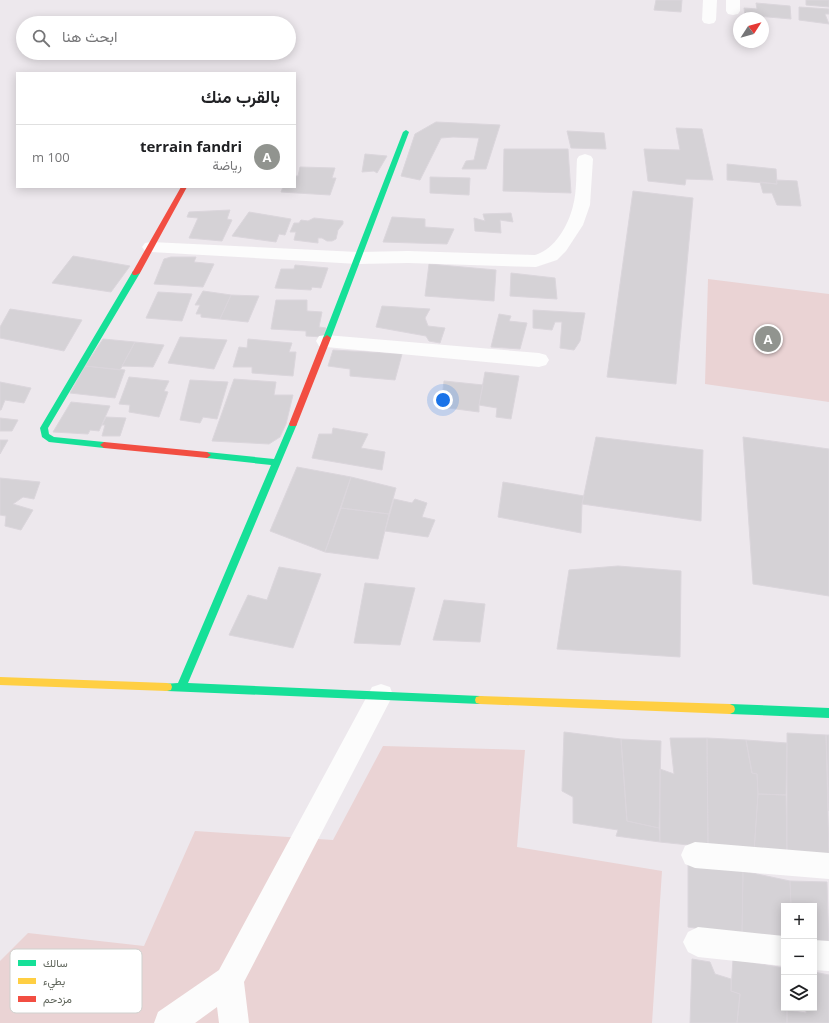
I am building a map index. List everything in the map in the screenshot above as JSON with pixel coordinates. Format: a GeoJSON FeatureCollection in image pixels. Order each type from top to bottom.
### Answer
{"type":"FeatureCollection","features":[{"type":"Feature","properties":{"kind":"street"},"geometry":{"type":"LineString","coordinates":[[709,20],[710,0]]}},
{"type":"Feature","properties":{"kind":"street"},"geometry":{"type":"LineString","coordinates":[[181,687],[277,462],[326,341],[406,132]]}},
{"type":"Feature","properties":{"kind":"street"},"geometry":{"type":"LineString","coordinates":[[151,247],[358,258],[408,257],[536,260],[550,256],[560,247],[574,225],[582,205],[585,159]]}},
{"type":"Feature","properties":{"kind":"street"},"geometry":{"type":"LineString","coordinates":[[183,188],[151,247],[44,428],[46,435],[52,440],[277,462]]}},
{"type":"Feature","properties":{"kind":"street"},"geometry":{"type":"LineString","coordinates":[[326,341],[539,360]]}},
{"type":"Feature","properties":{"kind":"street"},"geometry":{"type":"LineString","coordinates":[[0,681],[829,713]]}},
{"type":"Feature","properties":{"kind":"street"},"geometry":{"type":"LineString","coordinates":[[169,1023],[229,980],[381,695]]}},
{"type":"Feature","properties":{"kind":"street"},"geometry":{"type":"LineString","coordinates":[[696,855],[829,866]]}},
{"type":"Feature","properties":{"kind":"street"},"geometry":{"type":"LineString","coordinates":[[698,942],[781,951]]}},
{"type":"Feature","properties":{"kind":"street"},"geometry":{"type":"LineString","coordinates":[[817,955],[829,956]]}},
{"type":"Feature","properties":{"kind":"street"},"geometry":{"type":"LineString","coordinates":[[229,980],[234,1023]]}},
{"type":"Feature","properties":{"kind":"shaded area"},"geometry":{"type":"Polygon","coordinates":[[[708,279],[829,294],[829,402],[705,384],[708,279]]]}},
{"type":"Feature","properties":{"kind":"shaded area"},"geometry":{"type":"Polygon","coordinates":[[[383,746],[525,750],[517,847],[662,871],[652,1023],[0,1023],[0,961],[10,951],[10,1013],[142,1013],[142,949],[12,949],[28,933],[144,946],[195,831],[333,840],[383,746]]]}},
{"type":"Feature","properties":{"kind":"building"},"geometry":{"type":"Polygon","coordinates":[[[656,0],[682,0],[681,12],[654,10],[656,0]]]}},
{"type":"Feature","properties":{"kind":"building"},"geometry":{"type":"Polygon","coordinates":[[[806,0],[829,0],[829,7],[806,5],[806,0]]]}},
{"type":"Feature","properties":{"kind":"building"},"geometry":{"type":"Polygon","coordinates":[[[756,3],[790,6],[791,19],[769,17],[769,12],[745,12],[744,8],[757,9],[756,3]]]}},
{"type":"Feature","properties":{"kind":"building"},"geometry":{"type":"Polygon","coordinates":[[[799,7],[829,9],[829,14],[825,14],[829,24],[799,20],[799,7]]]}},
{"type":"Feature","properties":{"kind":"building"},"geometry":{"type":"Polygon","coordinates":[[[436,122],[500,125],[486,169],[462,169],[466,161],[474,160],[479,138],[453,137],[441,138],[420,180],[401,176],[415,134],[436,122]]]}},
{"type":"Feature","properties":{"kind":"building"},"geometry":{"type":"Polygon","coordinates":[[[676,128],[702,129],[713,180],[686,179],[685,185],[648,181],[644,149],[680,150],[676,128]]]}},
{"type":"Feature","properties":{"kind":"building"},"geometry":{"type":"Polygon","coordinates":[[[567,131],[604,133],[606,149],[571,148],[567,131]]]}},
{"type":"Feature","properties":{"kind":"building"},"geometry":{"type":"Polygon","coordinates":[[[504,149],[568,149],[571,193],[503,191],[504,149]]]}},
{"type":"Feature","properties":{"kind":"building"},"geometry":{"type":"Polygon","coordinates":[[[365,154],[387,156],[377,173],[374,171],[362,172],[365,154]]]}},
{"type":"Feature","properties":{"kind":"building"},"geometry":{"type":"Polygon","coordinates":[[[727,164],[776,169],[777,184],[727,180],[727,164]]]}},
{"type":"Feature","properties":{"kind":"building"},"geometry":{"type":"Polygon","coordinates":[[[300,167],[335,168],[332,178],[336,178],[330,195],[281,192],[283,188],[296,188],[296,176],[298,176],[300,167]]]}},
{"type":"Feature","properties":{"kind":"building"},"geometry":{"type":"Polygon","coordinates":[[[430,177],[470,178],[469,195],[430,193],[430,177]]]}},
{"type":"Feature","properties":{"kind":"building"},"geometry":{"type":"Polygon","coordinates":[[[776,180],[797,181],[801,206],[777,205],[772,193],[763,193],[760,182],[777,184],[776,180]]]}},
{"type":"Feature","properties":{"kind":"building"},"geometry":{"type":"Polygon","coordinates":[[[633,191],[693,198],[676,384],[607,377],[633,191]]]}},
{"type":"Feature","properties":{"kind":"building"},"geometry":{"type":"Polygon","coordinates":[[[230,210],[227,219],[232,220],[222,241],[189,238],[198,218],[187,217],[189,212],[230,210]]]}},
{"type":"Feature","properties":{"kind":"building"},"geometry":{"type":"Polygon","coordinates":[[[249,212],[291,219],[285,235],[279,234],[276,242],[232,236],[249,212]]]}},
{"type":"Feature","properties":{"kind":"building"},"geometry":{"type":"Polygon","coordinates":[[[511,213],[513,222],[500,220],[501,233],[475,231],[474,218],[485,221],[483,214],[511,213]]]}},
{"type":"Feature","properties":{"kind":"building"},"geometry":{"type":"Polygon","coordinates":[[[392,217],[425,219],[425,227],[454,229],[447,244],[383,242],[392,217]]]}},
{"type":"Feature","properties":{"kind":"building"},"geometry":{"type":"Polygon","coordinates":[[[314,218],[343,221],[343,224],[338,230],[336,239],[327,241],[322,238],[318,238],[318,243],[294,240],[296,232],[290,232],[294,223],[299,223],[301,220],[308,221],[314,218]]]}},
{"type":"Feature","properties":{"kind":"building"},"geometry":{"type":"Polygon","coordinates":[[[73,256],[130,266],[111,292],[52,283],[73,256]]]}},
{"type":"Feature","properties":{"kind":"building"},"geometry":{"type":"Polygon","coordinates":[[[171,257],[196,257],[194,262],[214,264],[203,287],[154,284],[164,259],[171,257]]]}},
{"type":"Feature","properties":{"kind":"building"},"geometry":{"type":"Polygon","coordinates":[[[429,264],[496,270],[494,301],[425,296],[429,264]]]}},
{"type":"Feature","properties":{"kind":"building"},"geometry":{"type":"Polygon","coordinates":[[[295,265],[328,268],[321,288],[312,287],[311,290],[275,288],[281,269],[294,269],[295,265]]]}},
{"type":"Feature","properties":{"kind":"building"},"geometry":{"type":"Polygon","coordinates":[[[511,273],[555,278],[557,299],[510,296],[511,273]]]}},
{"type":"Feature","properties":{"kind":"building"},"geometry":{"type":"Polygon","coordinates":[[[203,291],[231,295],[220,319],[201,317],[201,314],[196,314],[200,305],[195,305],[203,291]]]}},
{"type":"Feature","properties":{"kind":"building"},"geometry":{"type":"Polygon","coordinates":[[[158,292],[192,294],[182,321],[146,318],[158,292]]]}},
{"type":"Feature","properties":{"kind":"building"},"geometry":{"type":"Polygon","coordinates":[[[231,295],[259,296],[248,322],[220,319],[231,295]]]}},
{"type":"Feature","properties":{"kind":"building"},"geometry":{"type":"Polygon","coordinates":[[[276,300],[307,300],[307,311],[322,312],[319,327],[326,328],[324,337],[306,336],[306,331],[271,329],[276,300]]]}},
{"type":"Feature","properties":{"kind":"building"},"geometry":{"type":"Polygon","coordinates":[[[382,306],[430,309],[425,318],[428,326],[445,328],[440,343],[429,341],[426,336],[376,327],[382,306]]]}},
{"type":"Feature","properties":{"kind":"building"},"geometry":{"type":"Polygon","coordinates":[[[10,309],[82,320],[64,351],[0,338],[0,327],[10,309]]]}},
{"type":"Feature","properties":{"kind":"building"},"geometry":{"type":"Polygon","coordinates":[[[533,310],[585,313],[580,341],[574,350],[560,348],[562,322],[555,322],[552,330],[533,328],[533,310]]]}},
{"type":"Feature","properties":{"kind":"building"},"geometry":{"type":"Polygon","coordinates":[[[499,314],[511,316],[509,321],[527,323],[520,349],[491,347],[499,314]]]}},
{"type":"Feature","properties":{"kind":"building"},"geometry":{"type":"Polygon","coordinates":[[[180,337],[227,340],[214,369],[168,363],[180,337]]]}},
{"type":"Feature","properties":{"kind":"building"},"geometry":{"type":"Polygon","coordinates":[[[103,339],[135,342],[120,370],[85,366],[103,339]]]}},
{"type":"Feature","properties":{"kind":"building"},"geometry":{"type":"Polygon","coordinates":[[[248,339],[292,343],[289,352],[296,352],[293,376],[252,373],[252,367],[233,367],[239,347],[247,348],[248,339]]]}},
{"type":"Feature","properties":{"kind":"building"},"geometry":{"type":"Polygon","coordinates":[[[135,342],[164,345],[153,367],[122,366],[135,342]]]}},
{"type":"Feature","properties":{"kind":"building"},"geometry":{"type":"Polygon","coordinates":[[[333,350],[402,354],[395,380],[350,376],[350,369],[328,366],[333,350]]]}},
{"type":"Feature","properties":{"kind":"building"},"geometry":{"type":"Polygon","coordinates":[[[85,366],[125,370],[115,398],[70,393],[85,366]]]}},
{"type":"Feature","properties":{"kind":"building"},"geometry":{"type":"Polygon","coordinates":[[[485,372],[519,376],[511,419],[496,417],[497,408],[479,405],[485,372]]]}},
{"type":"Feature","properties":{"kind":"building"},"geometry":{"type":"Polygon","coordinates":[[[129,377],[169,381],[164,391],[168,392],[159,417],[129,412],[130,405],[119,404],[129,377]]]}},
{"type":"Feature","properties":{"kind":"building"},"geometry":{"type":"Polygon","coordinates":[[[234,379],[276,382],[274,395],[293,395],[286,424],[280,437],[269,444],[212,441],[234,379]]]}},
{"type":"Feature","properties":{"kind":"building"},"geometry":{"type":"Polygon","coordinates":[[[190,380],[228,382],[217,419],[203,417],[200,423],[180,420],[190,380]]]}},
{"type":"Feature","properties":{"kind":"building"},"geometry":{"type":"Polygon","coordinates":[[[444,381],[483,385],[479,412],[441,407],[444,381]]]}},
{"type":"Feature","properties":{"kind":"building"},"geometry":{"type":"Polygon","coordinates":[[[0,382],[31,388],[24,403],[5,400],[0,410],[0,382]]]}},
{"type":"Feature","properties":{"kind":"building"},"geometry":{"type":"Polygon","coordinates":[[[71,402],[110,406],[99,431],[90,430],[88,434],[53,432],[71,402]]]}},
{"type":"Feature","properties":{"kind":"building"},"geometry":{"type":"Polygon","coordinates":[[[106,417],[126,418],[120,436],[102,436],[105,425],[102,425],[106,417]]]}},
{"type":"Feature","properties":{"kind":"building"},"geometry":{"type":"Polygon","coordinates":[[[0,418],[18,420],[12,431],[0,431],[0,418]]]}},
{"type":"Feature","properties":{"kind":"building"},"geometry":{"type":"Polygon","coordinates":[[[333,428],[368,434],[361,448],[385,452],[382,470],[312,458],[319,434],[332,434],[333,428]]]}},
{"type":"Feature","properties":{"kind":"building"},"geometry":{"type":"Polygon","coordinates":[[[596,437],[703,450],[701,521],[582,504],[596,437]]]}},
{"type":"Feature","properties":{"kind":"building"},"geometry":{"type":"Polygon","coordinates":[[[743,437],[829,449],[829,596],[753,584],[743,437]]]}},
{"type":"Feature","properties":{"kind":"building"},"geometry":{"type":"Polygon","coordinates":[[[0,440],[8,440],[0,454],[0,440]]]}},
{"type":"Feature","properties":{"kind":"building"},"geometry":{"type":"Polygon","coordinates":[[[297,467],[351,477],[325,552],[270,531],[297,467]]]}},
{"type":"Feature","properties":{"kind":"building"},"geometry":{"type":"Polygon","coordinates":[[[351,477],[396,488],[389,514],[341,508],[351,477]]]}},
{"type":"Feature","properties":{"kind":"building"},"geometry":{"type":"Polygon","coordinates":[[[0,478],[40,482],[34,499],[23,497],[13,504],[33,510],[21,530],[5,526],[6,516],[0,515],[0,478]]]}},
{"type":"Feature","properties":{"kind":"building"},"geometry":{"type":"Polygon","coordinates":[[[503,482],[584,496],[582,504],[581,533],[498,517],[503,482]]]}},
{"type":"Feature","properties":{"kind":"building"},"geometry":{"type":"Polygon","coordinates":[[[394,499],[412,503],[415,499],[427,503],[422,517],[435,520],[428,537],[385,531],[394,499]]]}},
{"type":"Feature","properties":{"kind":"building"},"geometry":{"type":"Polygon","coordinates":[[[341,508],[389,514],[378,559],[325,552],[341,508]]]}},
{"type":"Feature","properties":{"kind":"building"},"geometry":{"type":"Polygon","coordinates":[[[618,566],[681,571],[680,657],[557,649],[569,570],[618,566]]]}},
{"type":"Feature","properties":{"kind":"building"},"geometry":{"type":"Polygon","coordinates":[[[279,567],[321,574],[293,648],[229,635],[248,595],[267,600],[279,567]]]}},
{"type":"Feature","properties":{"kind":"building"},"geometry":{"type":"Polygon","coordinates":[[[365,583],[415,588],[400,645],[354,643],[365,583]]]}},
{"type":"Feature","properties":{"kind":"building"},"geometry":{"type":"Polygon","coordinates":[[[444,600],[485,604],[480,642],[433,640],[444,600]]]}},
{"type":"Feature","properties":{"kind":"building"},"geometry":{"type":"Polygon","coordinates":[[[564,732],[621,739],[627,821],[659,828],[660,842],[616,836],[618,830],[573,823],[573,797],[562,791],[564,732]]]}},
{"type":"Feature","properties":{"kind":"building"},"geometry":{"type":"Polygon","coordinates":[[[787,733],[826,735],[829,855],[787,855],[787,733]]]}},
{"type":"Feature","properties":{"kind":"building"},"geometry":{"type":"Polygon","coordinates":[[[826,735],[829,735],[829,811],[826,735]]]}},
{"type":"Feature","properties":{"kind":"building"},"geometry":{"type":"Polygon","coordinates":[[[670,738],[707,738],[708,847],[660,842],[660,769],[674,774],[670,738]]]}},
{"type":"Feature","properties":{"kind":"building"},"geometry":{"type":"Polygon","coordinates":[[[707,738],[746,740],[752,773],[757,774],[758,794],[754,852],[708,847],[707,738]]]}},
{"type":"Feature","properties":{"kind":"building"},"geometry":{"type":"Polygon","coordinates":[[[621,739],[661,741],[659,828],[627,821],[621,739]]]}},
{"type":"Feature","properties":{"kind":"building"},"geometry":{"type":"Polygon","coordinates":[[[746,740],[787,743],[786,795],[758,794],[757,774],[752,773],[746,740]]]}},
{"type":"Feature","properties":{"kind":"building"},"geometry":{"type":"Polygon","coordinates":[[[758,794],[786,795],[787,855],[754,852],[758,794]]]}},
{"type":"Feature","properties":{"kind":"building"},"geometry":{"type":"Polygon","coordinates":[[[688,861],[743,871],[742,935],[688,927],[688,861]]]}},
{"type":"Feature","properties":{"kind":"building"},"geometry":{"type":"Polygon","coordinates":[[[743,871],[790,881],[791,903],[781,903],[781,943],[742,935],[743,871]]]}},
{"type":"Feature","properties":{"kind":"building"},"geometry":{"type":"Polygon","coordinates":[[[790,881],[827,882],[829,948],[817,947],[817,903],[791,903],[790,881]]]}},
{"type":"Feature","properties":{"kind":"building"},"geometry":{"type":"Polygon","coordinates":[[[692,959],[710,962],[715,974],[731,979],[731,991],[740,994],[737,1023],[690,1023],[692,959]]]}},
{"type":"Feature","properties":{"kind":"building"},"geometry":{"type":"Polygon","coordinates":[[[733,959],[781,967],[781,1011],[787,1011],[787,1023],[737,1023],[740,994],[731,991],[733,959]]]}},
{"type":"Feature","properties":{"kind":"building"},"geometry":{"type":"Polygon","coordinates":[[[817,973],[829,975],[829,1023],[787,1023],[787,1011],[806,1013],[806,1011],[817,1011],[817,973]]]}},
{"type":"Feature","properties":{"kind":"traffic: fast"},"geometry":{"type":"LineString","coordinates":[[327,338],[406,132]]}},
{"type":"Feature","properties":{"kind":"traffic: fast"},"geometry":{"type":"LineString","coordinates":[[104,445],[52,440],[45,435],[44,428],[136,273]]}},
{"type":"Feature","properties":{"kind":"traffic: fast"},"geometry":{"type":"LineString","coordinates":[[181,687],[293,424]]}},
{"type":"Feature","properties":{"kind":"traffic: fast"},"geometry":{"type":"LineString","coordinates":[[207,455],[277,462]]}},
{"type":"Feature","properties":{"kind":"traffic: fast"},"geometry":{"type":"LineString","coordinates":[[167,687],[480,700]]}},
{"type":"Feature","properties":{"kind":"traffic: fast"},"geometry":{"type":"LineString","coordinates":[[730,709],[829,713]]}},
{"type":"Feature","properties":{"kind":"traffic: slow"},"geometry":{"type":"LineString","coordinates":[[0,681],[167,687]]}},
{"type":"Feature","properties":{"kind":"traffic: slow"},"geometry":{"type":"LineString","coordinates":[[480,700],[730,709]]}},
{"type":"Feature","properties":{"kind":"traffic: jam"},"geometry":{"type":"LineString","coordinates":[[136,273],[183,188]]}},
{"type":"Feature","properties":{"kind":"traffic: jam"},"geometry":{"type":"LineString","coordinates":[[293,424],[327,338]]}},
{"type":"Feature","properties":{"kind":"traffic: jam"},"geometry":{"type":"LineString","coordinates":[[104,445],[207,455]]}},
{"type":"Feature","properties":{"kind":"place","name":"terrain fandri"},"geometry":{"type":"Point","coordinates":[768,339]}}]}
